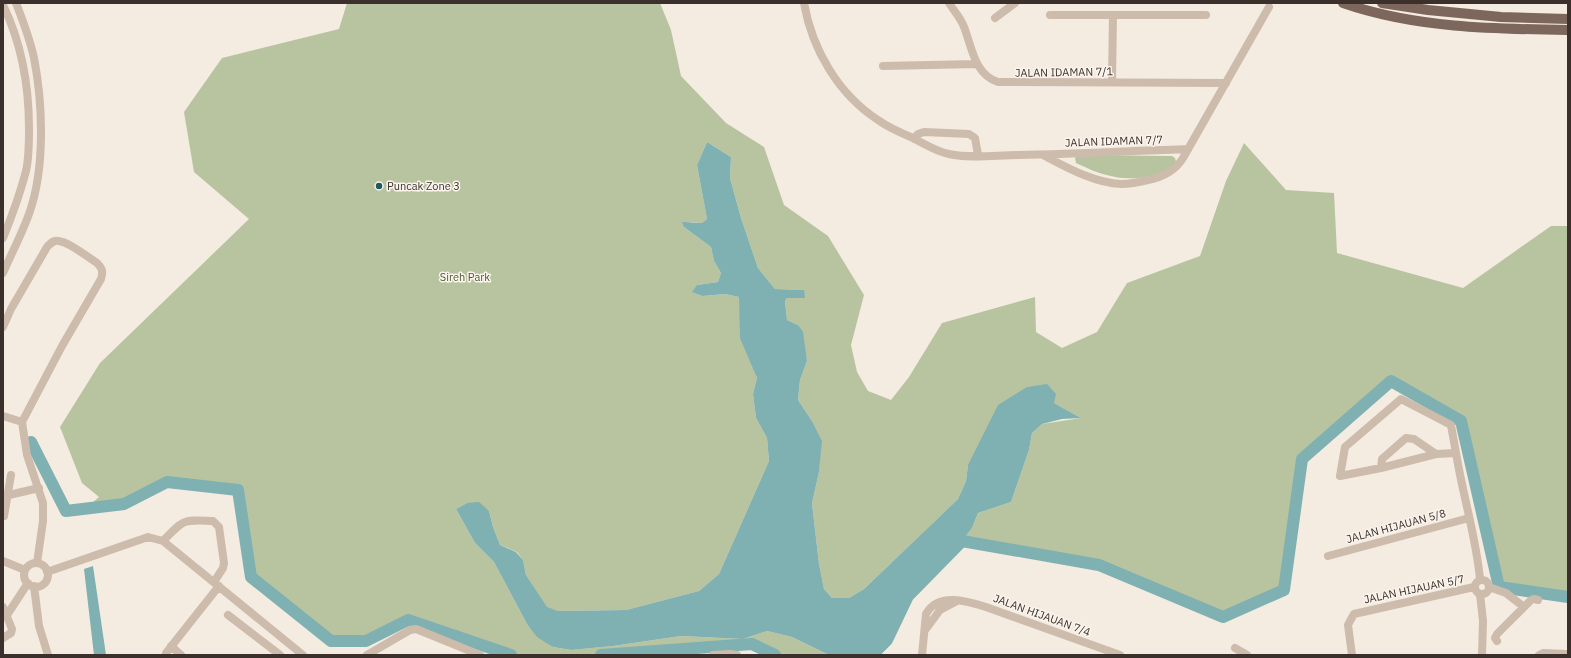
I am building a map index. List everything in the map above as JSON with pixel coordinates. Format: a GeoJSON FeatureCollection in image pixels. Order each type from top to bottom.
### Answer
{"type":"FeatureCollection","features":[{"type":"Feature","properties":{"kind":"main road"},"geometry":{"type":"LineString","coordinates":[[1343,3],[1388,16],[1429,22],[1502,29],[1568,30]]}},
{"type":"Feature","properties":{"kind":"main road"},"geometry":{"type":"LineString","coordinates":[[1382,3],[1428,10],[1501,17],[1568,19]]}},
{"type":"Feature","properties":{"kind":"street"},"geometry":{"type":"LineString","coordinates":[[3,272],[30,211],[38,170],[40,146],[41,113],[34,56],[16,3]]}},
{"type":"Feature","properties":{"kind":"street","name":"JALAN IDAMAN 7/7"},"geometry":{"type":"LineString","coordinates":[[804,3],[816,45],[824,62],[838,83],[854,101],[877,120],[932,149],[949,154],[978,155],[1042,155],[1188,149]]}},
{"type":"Feature","properties":{"kind":"street","name":"JALAN IDAMAN 7/1"},"geometry":{"type":"LineString","coordinates":[[949,3],[964,26],[977,64],[986,76],[998,82],[1226,83]]}},
{"type":"Feature","properties":{"kind":"street"},"geometry":{"type":"LineString","coordinates":[[996,18],[1015,3]]}},
{"type":"Feature","properties":{"kind":"street"},"geometry":{"type":"LineString","coordinates":[[3,5],[16,35],[27,82],[29,145],[26,170],[15,210],[3,238]]}},
{"type":"Feature","properties":{"kind":"street","name":"JALAN IDAMAN 7/7"},"geometry":{"type":"LineString","coordinates":[[1042,155],[1069,168],[1109,183],[1121,184],[1142,182],[1162,176],[1172,171],[1179,165],[1270,7]]}},
{"type":"Feature","properties":{"kind":"street"},"geometry":{"type":"LineString","coordinates":[[1050,15],[1206,14]]}},
{"type":"Feature","properties":{"kind":"street"},"geometry":{"type":"LineString","coordinates":[[1112,82],[1113,15]]}},
{"type":"Feature","properties":{"kind":"street"},"geometry":{"type":"LineString","coordinates":[[883,66],[977,64]]}},
{"type":"Feature","properties":{"kind":"street"},"geometry":{"type":"LineString","coordinates":[[914,139],[918,134],[924,132],[969,134],[975,138],[978,155]]}},
{"type":"Feature","properties":{"kind":"street"},"geometry":{"type":"LineString","coordinates":[[1069,168],[1072,154]]}},
{"type":"Feature","properties":{"kind":"street"},"geometry":{"type":"LineString","coordinates":[[3,327],[11,309],[47,247],[51,243],[56,241],[63,242],[98,263],[101,267],[103,272],[101,279],[62,346],[22,422],[27,455],[43,503],[44,521],[37,563]]}},
{"type":"Feature","properties":{"kind":"street"},"geometry":{"type":"LineString","coordinates":[[1456,454],[1436,454],[1381,468],[1340,476],[1345,447],[1401,399],[1451,425],[1456,454],[1461,483],[1478,554],[1480,579]]}},
{"type":"Feature","properties":{"kind":"street"},"geometry":{"type":"LineString","coordinates":[[3,416],[22,422]]}},
{"type":"Feature","properties":{"kind":"street"},"geometry":{"type":"LineString","coordinates":[[1381,468],[1382,458],[1406,438],[1414,439],[1436,454]]}},
{"type":"Feature","properties":{"kind":"street"},"geometry":{"type":"LineString","coordinates":[[4,516],[11,475]]}},
{"type":"Feature","properties":{"kind":"street"},"geometry":{"type":"LineString","coordinates":[[8,495],[38,488]]}},
{"type":"Feature","properties":{"kind":"street","name":"JALAN HIJAUAN 5/8"},"geometry":{"type":"LineString","coordinates":[[1328,556],[1469,518]]}},
{"type":"Feature","properties":{"kind":"street"},"geometry":{"type":"LineString","coordinates":[[163,541],[178,525],[186,520],[214,521],[219,527],[224,563],[216,584],[166,655]]}},
{"type":"Feature","properties":{"kind":"street"},"geometry":{"type":"LineString","coordinates":[[47,572],[148,537],[163,541],[252,614],[293,652],[303,655]]}},
{"type":"Feature","properties":{"kind":"street"},"geometry":{"type":"LineString","coordinates":[[3,561],[25,570]]}},
{"type":"Feature","properties":{"kind":"street"},"geometry":{"type":"LineString","coordinates":[[31,585],[38,586],[44,583],[48,576],[44,566],[37,563],[30,564],[25,570],[24,577],[31,585],[39,626],[48,655]]}},
{"type":"Feature","properties":{"kind":"street"},"geometry":{"type":"LineString","coordinates":[[1480,579],[1485,580],[1489,586],[1506,593],[1524,607]]}},
{"type":"Feature","properties":{"kind":"street"},"geometry":{"type":"LineString","coordinates":[[1480,579],[1476,582],[1474,587],[1476,592],[1480,594],[1483,621],[1482,655]]}},
{"type":"Feature","properties":{"kind":"street"},"geometry":{"type":"LineString","coordinates":[[7,615],[31,585]]}},
{"type":"Feature","properties":{"kind":"street"},"geometry":{"type":"LineString","coordinates":[[1480,594],[1488,591],[1489,586]]}},
{"type":"Feature","properties":{"kind":"street","name":"JALAN HIJAUAN 5/7"},"geometry":{"type":"LineString","coordinates":[[1352,655],[1348,625],[1354,614],[1474,587]]}},
{"type":"Feature","properties":{"kind":"street"},"geometry":{"type":"LineString","coordinates":[[1497,641],[1495,638],[1497,634],[1532,599],[1538,600]]}},
{"type":"Feature","properties":{"kind":"street","name":"JALAN HIJAUAN 7/4"},"geometry":{"type":"LineString","coordinates":[[922,655],[926,614],[934,604],[940,601],[970,602],[1120,655]]}},
{"type":"Feature","properties":{"kind":"street"},"geometry":{"type":"LineString","coordinates":[[3,605],[12,626],[12,631],[9,635],[3,638]]}},
{"type":"Feature","properties":{"kind":"street"},"geometry":{"type":"LineString","coordinates":[[228,614],[280,655]]}},
{"type":"Feature","properties":{"kind":"street"},"geometry":{"type":"LineString","coordinates":[[242,625],[252,614]]}},
{"type":"Feature","properties":{"kind":"street"},"geometry":{"type":"LineString","coordinates":[[367,655],[410,630],[416,629],[480,655]]}},
{"type":"Feature","properties":{"kind":"street"},"geometry":{"type":"LineString","coordinates":[[171,646],[181,655]]}},
{"type":"Feature","properties":{"kind":"street"},"geometry":{"type":"LineString","coordinates":[[1235,648],[1247,655]]}},
{"type":"Feature","properties":{"kind":"street"},"geometry":{"type":"LineString","coordinates":[[1539,655],[1543,653],[1568,654]]}},
{"type":"Feature","properties":{"kind":"street"},"geometry":{"type":"LineString","coordinates":[[714,655],[737,655]]}},
{"type":"Feature","properties":{"kind":"green space","name":"Sireh Park"},"geometry":{"type":"Polygon","coordinates":[[[347,3],[660,3],[671,30],[681,76],[726,123],[764,147],[784,205],[828,236],[864,295],[851,345],[857,372],[868,391],[891,400],[909,377],[942,323],[1035,297],[1036,332],[1062,348],[1097,332],[1127,283],[1200,256],[1226,181],[1244,143],[1286,190],[1334,193],[1337,253],[1463,288],[1551,226],[1568,226],[1568,597],[1499,587],[1461,421],[1391,381],[1302,459],[1284,590],[1223,617],[1099,565],[962,541],[972,528],[978,513],[1011,502],[1029,450],[1032,433],[1042,424],[1081,418],[1054,403],[968,465],[966,481],[958,499],[864,589],[849,598],[832,598],[824,589],[819,564],[812,503],[819,472],[821,441],[812,421],[798,400],[800,380],[807,361],[798,325],[787,320],[785,301],[787,298],[804,298],[804,290],[775,289],[758,268],[741,218],[730,178],[731,157],[707,142],[697,165],[707,219],[702,223],[690,222],[684,227],[711,247],[714,261],[721,273],[718,282],[697,285],[703,296],[725,294],[739,297],[750,359],[757,378],[753,394],[756,418],[767,438],[769,461],[719,574],[699,591],[626,610],[558,611],[547,608],[526,575],[523,560],[517,552],[500,545],[489,511],[467,503],[456,509],[475,543],[494,562],[527,624],[553,647],[571,650],[613,646],[681,636],[743,639],[767,631],[792,637],[829,655],[775,655],[752,644],[601,655],[511,655],[408,620],[366,641],[331,641],[251,577],[238,490],[167,482],[124,504],[85,509],[99,497],[82,483],[60,427],[100,363],[249,219],[194,172],[184,112],[222,58],[339,29],[347,3]]]}},
{"type":"Feature","properties":{"kind":"green space"},"geometry":{"type":"Polygon","coordinates":[[[1078,155],[1172,156],[1175,158],[1176,162],[1164,172],[1156,175],[1127,178],[1093,171],[1076,163],[1075,158],[1078,155]]]}},
{"type":"Feature","properties":{"kind":"water"},"geometry":{"type":"Polygon","coordinates":[[[707,142],[731,157],[730,178],[741,218],[758,268],[775,289],[804,290],[805,298],[787,298],[785,301],[787,320],[798,325],[803,332],[807,361],[800,380],[798,400],[812,421],[822,441],[819,472],[812,503],[819,564],[824,589],[832,598],[849,598],[864,589],[958,499],[966,481],[968,465],[998,405],[1027,387],[1047,384],[1056,394],[1054,403],[1081,418],[1062,419],[1042,424],[1032,433],[1029,450],[1011,502],[978,513],[972,528],[962,541],[908,596],[887,640],[872,655],[829,655],[792,637],[767,631],[743,639],[681,636],[613,646],[571,650],[553,647],[537,637],[527,624],[494,562],[475,543],[456,509],[467,503],[479,502],[489,511],[500,545],[516,552],[523,560],[526,575],[547,607],[558,611],[626,610],[699,591],[719,574],[769,461],[767,438],[756,418],[753,394],[757,378],[740,338],[739,297],[725,294],[703,296],[692,292],[697,285],[718,282],[721,273],[714,261],[711,247],[684,227],[682,222],[702,223],[707,219],[697,165],[707,142]]]}},
{"type":"Feature","properties":{"kind":"water"},"geometry":{"type":"Polygon","coordinates":[[[93,566],[106,655],[94,655],[84,569],[93,566]]]}},
{"type":"Feature","properties":{"kind":"waterway"},"geometry":{"type":"LineString","coordinates":[[872,655],[887,640],[908,596],[962,541],[1099,565],[1223,617],[1284,590],[1302,459],[1391,381],[1461,421],[1499,587],[1568,597]]}},
{"type":"Feature","properties":{"kind":"waterway"},"geometry":{"type":"LineString","coordinates":[[31,442],[66,511],[124,504],[167,482],[238,490],[251,577],[331,641],[366,641],[408,620],[511,655]]}},
{"type":"Feature","properties":{"kind":"waterway"},"geometry":{"type":"LineString","coordinates":[[601,655],[752,644],[775,655]]}},
{"type":"Feature","properties":{"kind":"place","name":"Puncak Zone 3"},"geometry":{"type":"Point","coordinates":[379,186]}}]}
